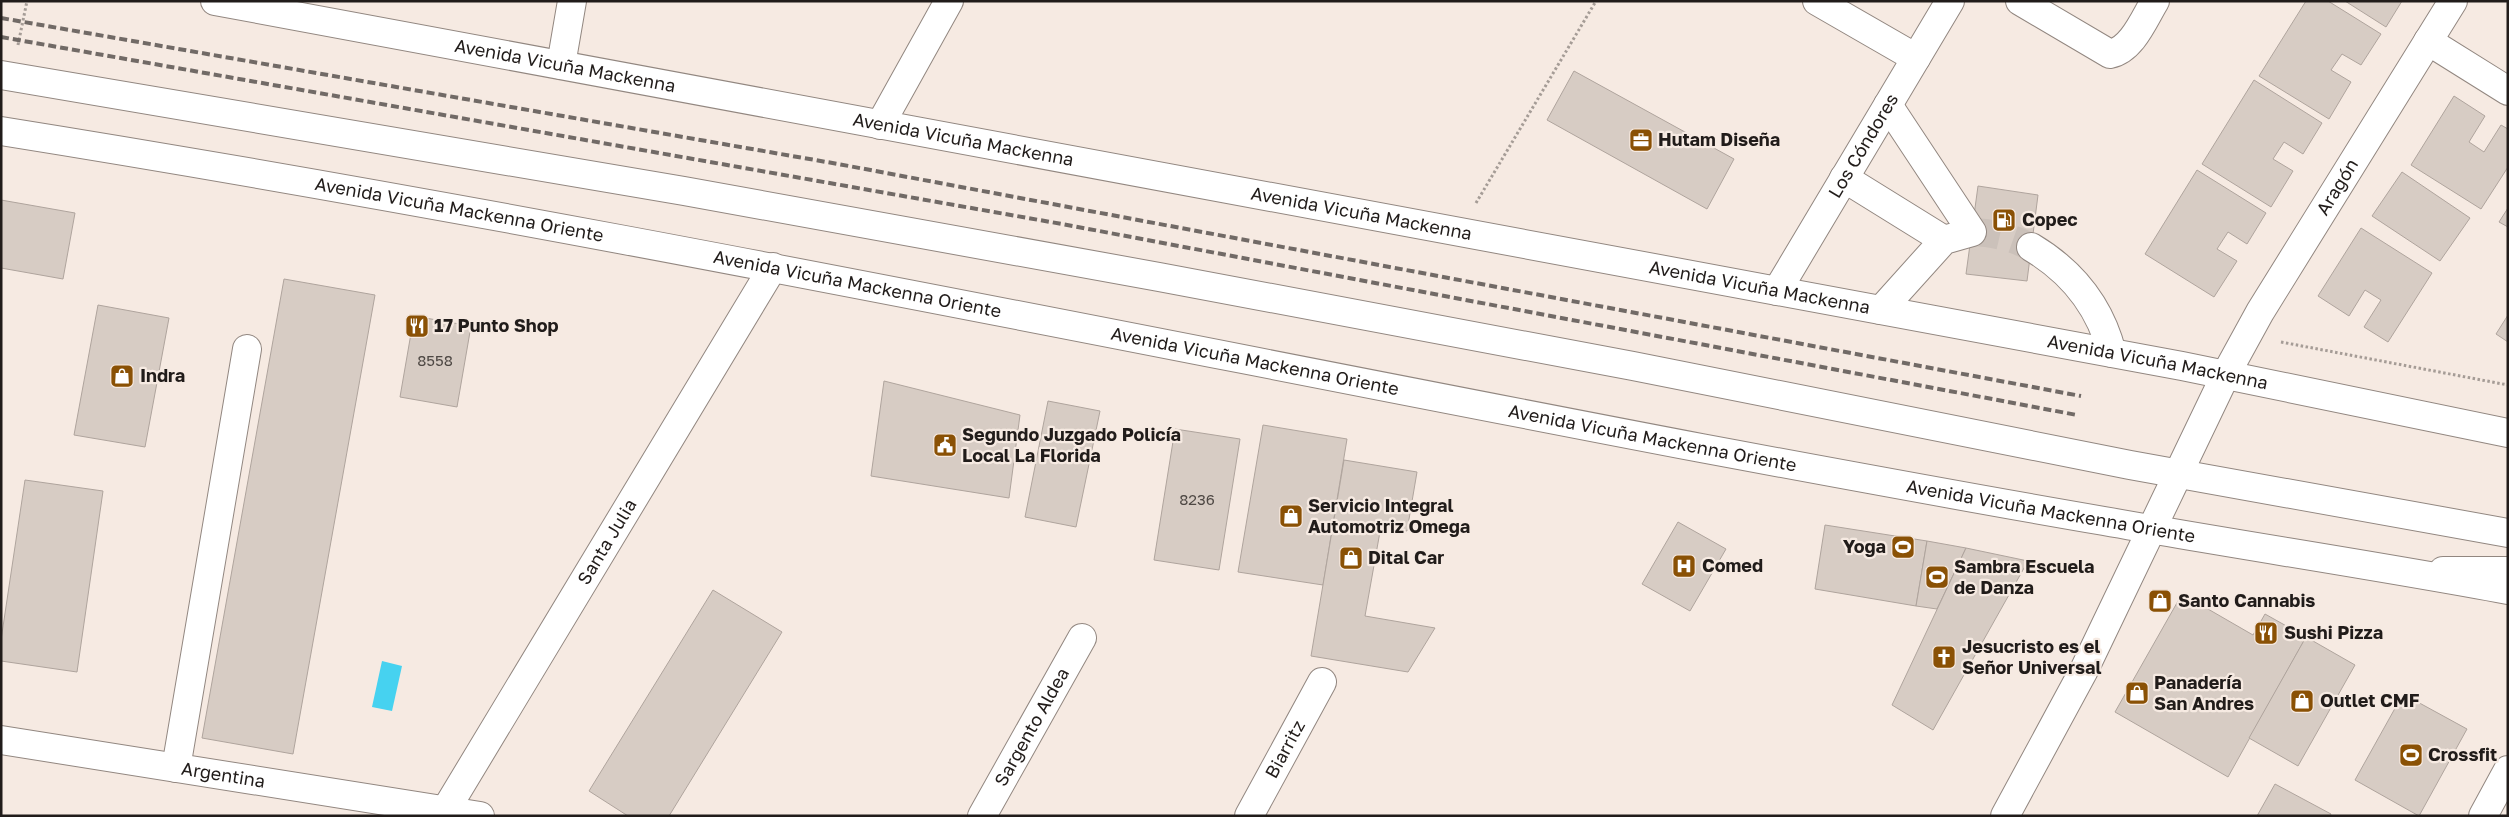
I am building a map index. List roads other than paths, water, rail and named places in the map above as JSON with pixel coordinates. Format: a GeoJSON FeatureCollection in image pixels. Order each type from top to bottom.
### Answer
{"type":"FeatureCollection","features":[{"type":"Feature","properties":{"kind":"main road","name":"Avenida Vicuña Mackenna"},"geometry":{"type":"LineString","coordinates":[[215,1],[2226,374],[2275,387],[2508,433]]}},
{"type":"Feature","properties":{"kind":"main road"},"geometry":{"type":"LineString","coordinates":[[561,65],[572,1]]}},
{"type":"Feature","properties":{"kind":"main road"},"geometry":{"type":"LineString","coordinates":[[880,125],[950,1]]}},
{"type":"Feature","properties":{"kind":"main road"},"geometry":{"type":"LineString","coordinates":[[1817,1],[1916,58]]}},
{"type":"Feature","properties":{"kind":"main road","name":"Los Cóndores"},"geometry":{"type":"LineString","coordinates":[[1777,291],[1950,1]]}},
{"type":"Feature","properties":{"kind":"main road"},"geometry":{"type":"LineString","coordinates":[[2020,1],[2110,54],[2119,52],[2127,45],[2155,1]]}},
{"type":"Feature","properties":{"kind":"main road","name":"Aragón"},"geometry":{"type":"LineString","coordinates":[[2005,816],[2084,670],[2226,374],[2260,312],[2453,1]]}},
{"type":"Feature","properties":{"kind":"main road"},"geometry":{"type":"LineString","coordinates":[[2428,40],[2508,91]]}},
{"type":"Feature","properties":{"kind":"main road"},"geometry":{"type":"LineString","coordinates":[[1,75],[684,191],[1159,277],[1633,366],[2179,474],[2508,533]]}},
{"type":"Feature","properties":{"kind":"main road"},"geometry":{"type":"LineString","coordinates":[[1881,310],[1944,240],[1972,232],[1888,105]]}},
{"type":"Feature","properties":{"kind":"main road","name":"Avenida Vicuña Mackenna Oriente"},"geometry":{"type":"LineString","coordinates":[[1,131],[484,213],[773,266],[1705,449],[2152,530],[2508,590]]}},
{"type":"Feature","properties":{"kind":"main road"},"geometry":{"type":"LineString","coordinates":[[1844,178],[1944,240]]}},
{"type":"Feature","properties":{"kind":"main road"},"geometry":{"type":"LineString","coordinates":[[2031,247],[2064,269],[2077,283],[2093,304],[2106,331],[2112,353]]}},
{"type":"Feature","properties":{"kind":"main road","name":"Santa Julia"},"geometry":{"type":"LineString","coordinates":[[443,813],[773,266]]}},
{"type":"Feature","properties":{"kind":"main road"},"geometry":{"type":"LineString","coordinates":[[176,768],[247,348]]}},
{"type":"Feature","properties":{"kind":"main road"},"geometry":{"type":"LineString","coordinates":[[2404,571],[2508,571]]}},
{"type":"Feature","properties":{"kind":"main road","name":"Sargento Aldea"},"geometry":{"type":"LineString","coordinates":[[982,816],[1082,638]]}},
{"type":"Feature","properties":{"kind":"main road","name":"Biarritz"},"geometry":{"type":"LineString","coordinates":[[1249,816],[1322,682]]}},
{"type":"Feature","properties":{"kind":"main road","name":"Argentina"},"geometry":{"type":"LineString","coordinates":[[1,740],[443,813],[480,816]]}},
{"type":"Feature","properties":{"kind":"main road"},"geometry":{"type":"LineString","coordinates":[[2483,816],[2508,770]]}},
{"type":"Feature","properties":{"kind":"water"},"geometry":{"type":"Polygon","coordinates":[[[382,661],[402,666],[392,711],[372,707],[382,661]]]}},
{"type":"Feature","properties":{"kind":"tunnel"},"geometry":{"type":"LineString","coordinates":[[1972,232],[2002,236],[2031,247]]}},
{"type":"Feature","properties":{"kind":"railway"},"geometry":{"type":"LineString","coordinates":[[1,18],[838,164],[2081,396]]}},
{"type":"Feature","properties":{"kind":"railway"},"geometry":{"type":"LineString","coordinates":[[1,37],[1062,224],[2077,415]]}},
{"type":"Feature","properties":{"kind":"place","name":"Hutam Diseña"},"geometry":{"type":"Point","coordinates":[1641,140]}},
{"type":"Feature","properties":{"kind":"place","name":"Copec"},"geometry":{"type":"Point","coordinates":[2004,220]}},
{"type":"Feature","properties":{"kind":"place","name":"17 Punto Shop"},"geometry":{"type":"Point","coordinates":[417,326]}},
{"type":"Feature","properties":{"kind":"place","name":"Indra"},"geometry":{"type":"Point","coordinates":[122,376]}},
{"type":"Feature","properties":{"kind":"place","name":"Segundo Juzgado Policía Local La Florida"},"geometry":{"type":"Point","coordinates":[945,445]}},
{"type":"Feature","properties":{"kind":"place","name":"Servicio Integral Automotriz Omega"},"geometry":{"type":"Point","coordinates":[1291,516]}},
{"type":"Feature","properties":{"kind":"place","name":"Yoga"},"geometry":{"type":"Point","coordinates":[1903,547]}},
{"type":"Feature","properties":{"kind":"place","name":"Dital Car"},"geometry":{"type":"Point","coordinates":[1351,558]}},
{"type":"Feature","properties":{"kind":"place","name":"Comed"},"geometry":{"type":"Point","coordinates":[1684,566]}},
{"type":"Feature","properties":{"kind":"place","name":"Sambra Escuela de Danza"},"geometry":{"type":"Point","coordinates":[1937,577]}},
{"type":"Feature","properties":{"kind":"place","name":"Santo Cannabis"},"geometry":{"type":"Point","coordinates":[2160,601]}},
{"type":"Feature","properties":{"kind":"place","name":"Sushi Pizza"},"geometry":{"type":"Point","coordinates":[2266,633]}},
{"type":"Feature","properties":{"kind":"place","name":"Jesucristo es el Señor Universal"},"geometry":{"type":"Point","coordinates":[1944,657]}},
{"type":"Feature","properties":{"kind":"place","name":"Panadería San Andres"},"geometry":{"type":"Point","coordinates":[2137,693]}},
{"type":"Feature","properties":{"kind":"place","name":"Outlet CMF"},"geometry":{"type":"Point","coordinates":[2302,701]}},
{"type":"Feature","properties":{"kind":"place","name":"Crossfit"},"geometry":{"type":"Point","coordinates":[2411,755]}}]}
